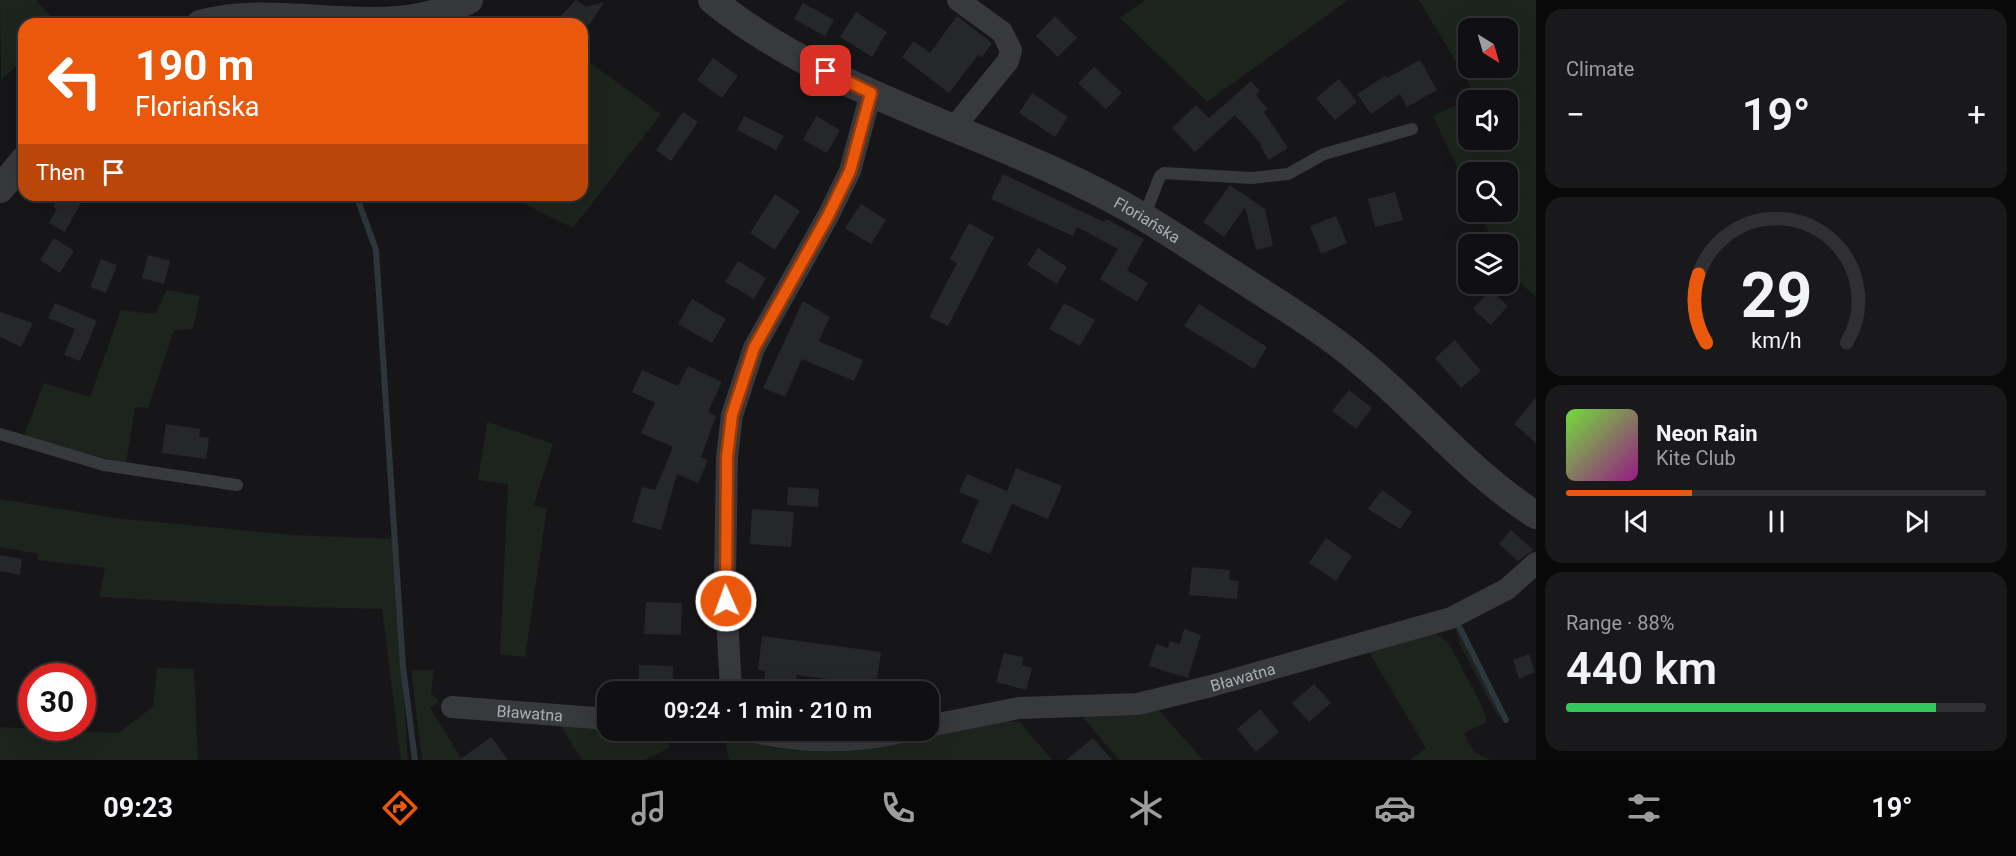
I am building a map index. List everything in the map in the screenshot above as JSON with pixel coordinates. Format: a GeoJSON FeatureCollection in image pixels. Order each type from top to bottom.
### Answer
{"type":"FeatureCollection","features":[{"type":"Feature","properties":{"kind":"street"},"geometry":{"type":"LineString","coordinates":[[406,18],[442,12],[469,0]]}},
{"type":"Feature","properties":{"kind":"street","name":"Floriańska"},"geometry":{"type":"LineString","coordinates":[[712,0],[772,41],[871,93],[1078,182],[1144,217],[1340,345],[1483,474],[1536,515]]}},
{"type":"Feature","properties":{"kind":"street"},"geometry":{"type":"LineString","coordinates":[[952,129],[1008,61],[1011,50],[1002,32],[958,0]]}},
{"type":"Feature","properties":{"kind":"street"},"geometry":{"type":"LineString","coordinates":[[216,18],[242,8],[318,18]]}},
{"type":"Feature","properties":{"kind":"street"},"geometry":{"type":"LineString","coordinates":[[730,681],[725,578],[727,457],[732,415],[754,348],[828,216],[850,171],[871,93]]}},
{"type":"Feature","properties":{"kind":"street"},"geometry":{"type":"LineString","coordinates":[[0,189],[18,167]]}},
{"type":"Feature","properties":{"kind":"street","name":"Bławatna"},"geometry":{"type":"LineString","coordinates":[[939,724],[1019,708],[1138,704],[1211,686],[1451,618],[1507,589],[1536,563]]}},
{"type":"Feature","properties":{"kind":"street","name":"Bławatna"},"geometry":{"type":"LineString","coordinates":[[452,707],[597,718]]}},
{"type":"Feature","properties":{"kind":"lane"},"geometry":{"type":"LineString","coordinates":[[1144,217],[1160,176],[1164,173],[1252,178],[1288,174],[1324,154],[1412,129]]}},
{"type":"Feature","properties":{"kind":"lane"},"geometry":{"type":"LineString","coordinates":[[0,434],[104,465],[237,485]]}},
{"type":"Feature","properties":{"kind":"shaded area"},"geometry":{"type":"Polygon","coordinates":[[[0,0],[36,0],[52,18],[18,18],[18,64],[1,80],[0,0]]]}},
{"type":"Feature","properties":{"kind":"shaded area"},"geometry":{"type":"Polygon","coordinates":[[[1145,0],[1348,0],[1207,102],[1120,18],[1145,0]]]}},
{"type":"Feature","properties":{"kind":"shaded area"},"geometry":{"type":"Polygon","coordinates":[[[1419,0],[1536,0],[1536,296],[1518,278],[1518,234],[1490,234],[1484,222],[1518,222],[1518,162],[1458,162],[1458,170],[1433,116],[1458,104],[1458,150],[1518,150],[1518,90],[1472,90],[1465,78],[1518,78],[1518,18],[1458,18],[1458,66],[1419,0]]]}},
{"type":"Feature","properties":{"kind":"shaded area"},"geometry":{"type":"Polygon","coordinates":[[[588,61],[661,114],[573,228],[518,201],[588,201],[588,61]]]}},
{"type":"Feature","properties":{"kind":"shaded area"},"geometry":{"type":"Polygon","coordinates":[[[167,290],[200,296],[193,329],[174,330],[148,408],[135,407],[126,463],[23,438],[44,383],[90,397],[121,310],[155,314],[167,290]]]}},
{"type":"Feature","properties":{"kind":"shaded area"},"geometry":{"type":"Polygon","coordinates":[[[487,422],[553,444],[534,505],[547,509],[525,657],[500,654],[508,484],[478,480],[487,422]]]}},
{"type":"Feature","properties":{"kind":"shaded area"},"geometry":{"type":"Polygon","coordinates":[[[0,499],[115,518],[293,535],[393,539],[408,760],[401,760],[382,609],[266,606],[99,597],[105,568],[37,560],[38,554],[0,547],[0,499]]]}},
{"type":"Feature","properties":{"kind":"shaded area"},"geometry":{"type":"Polygon","coordinates":[[[1458,621],[1505,713],[1498,717],[1460,645],[1454,622],[1458,621]]]}},
{"type":"Feature","properties":{"kind":"shaded area"},"geometry":{"type":"Polygon","coordinates":[[[1431,630],[1448,642],[1481,704],[1487,722],[1464,733],[1474,752],[1491,760],[1410,760],[1426,748],[1367,649],[1431,630]]]}},
{"type":"Feature","properties":{"kind":"shaded area"},"geometry":{"type":"Polygon","coordinates":[[[157,668],[194,669],[198,760],[0,760],[0,727],[18,728],[18,741],[96,741],[96,732],[118,733],[153,707],[157,668]]]}},
{"type":"Feature","properties":{"kind":"shaded area"},"geometry":{"type":"Polygon","coordinates":[[[411,670],[434,670],[431,693],[439,701],[430,708],[462,760],[422,760],[411,670]]]}},
{"type":"Feature","properties":{"kind":"shaded area"},"geometry":{"type":"Polygon","coordinates":[[[1156,707],[1203,760],[1119,760],[1081,715],[1156,707]]]}},
{"type":"Feature","properties":{"kind":"shaded area"},"geometry":{"type":"Polygon","coordinates":[[[557,720],[597,726],[597,741],[666,741],[671,747],[644,760],[582,760],[557,720]]]}},
{"type":"Feature","properties":{"kind":"shaded area"},"geometry":{"type":"Polygon","coordinates":[[[984,720],[1020,722],[1052,760],[729,760],[725,741],[939,741],[939,731],[984,720]]]}},
{"type":"Feature","properties":{"kind":"building"},"geometry":{"type":"Polygon","coordinates":[[[576,0],[586,7],[604,2],[590,24],[588,24],[588,18],[559,18],[576,0]]]}},
{"type":"Feature","properties":{"kind":"building"},"geometry":{"type":"Polygon","coordinates":[[[803,3],[834,20],[825,36],[794,19],[803,3]]]}},
{"type":"Feature","properties":{"kind":"building"},"geometry":{"type":"Polygon","coordinates":[[[856,12],[887,32],[872,57],[840,37],[856,12]]]}},
{"type":"Feature","properties":{"kind":"building"},"geometry":{"type":"Polygon","coordinates":[[[957,16],[992,43],[982,57],[978,55],[949,93],[902,57],[914,41],[930,53],[957,16]]]}},
{"type":"Feature","properties":{"kind":"building"},"geometry":{"type":"Polygon","coordinates":[[[1055,16],[1077,38],[1058,57],[1036,36],[1055,16]]]}},
{"type":"Feature","properties":{"kind":"building"},"geometry":{"type":"Polygon","coordinates":[[[713,58],[738,76],[722,98],[697,80],[713,58]]]}},
{"type":"Feature","properties":{"kind":"building"},"geometry":{"type":"Polygon","coordinates":[[[1420,60],[1437,90],[1407,107],[1400,94],[1371,114],[1357,94],[1385,76],[1387,78],[1420,60]]]}},
{"type":"Feature","properties":{"kind":"building"},"geometry":{"type":"Polygon","coordinates":[[[1094,67],[1122,93],[1106,109],[1078,83],[1094,67]]]}},
{"type":"Feature","properties":{"kind":"building"},"geometry":{"type":"Polygon","coordinates":[[[1339,79],[1357,102],[1335,120],[1316,98],[1339,79]]]}},
{"type":"Feature","properties":{"kind":"building"},"geometry":{"type":"Polygon","coordinates":[[[1251,81],[1260,91],[1256,95],[1268,109],[1264,112],[1288,148],[1269,160],[1260,146],[1262,145],[1235,115],[1195,152],[1172,128],[1196,105],[1209,118],[1251,81]]]}},
{"type":"Feature","properties":{"kind":"building"},"geometry":{"type":"Polygon","coordinates":[[[1032,93],[1068,117],[1055,137],[1019,113],[1032,93]]]}},
{"type":"Feature","properties":{"kind":"building"},"geometry":{"type":"Polygon","coordinates":[[[683,112],[698,122],[671,161],[656,150],[683,112]]]}},
{"type":"Feature","properties":{"kind":"building"},"geometry":{"type":"Polygon","coordinates":[[[744,116],[784,136],[776,150],[737,130],[744,116]]]}},
{"type":"Feature","properties":{"kind":"building"},"geometry":{"type":"Polygon","coordinates":[[[816,116],[840,130],[827,153],[803,140],[816,116]]]}},
{"type":"Feature","properties":{"kind":"building"},"geometry":{"type":"Polygon","coordinates":[[[1003,174],[1104,222],[1106,219],[1144,239],[1127,270],[1148,283],[1137,302],[1100,279],[1118,249],[1077,227],[1073,236],[991,199],[1003,174]]]}},
{"type":"Feature","properties":{"kind":"building"},"geometry":{"type":"Polygon","coordinates":[[[1230,185],[1265,209],[1273,246],[1256,250],[1245,207],[1224,237],[1203,222],[1230,185]]]}},
{"type":"Feature","properties":{"kind":"building"},"geometry":{"type":"Polygon","coordinates":[[[1395,192],[1403,220],[1375,227],[1368,199],[1395,192]]]}},
{"type":"Feature","properties":{"kind":"building"},"geometry":{"type":"Polygon","coordinates":[[[775,194],[800,211],[775,250],[750,233],[775,194]]]}},
{"type":"Feature","properties":{"kind":"building"},"geometry":{"type":"Polygon","coordinates":[[[56,201],[82,201],[65,232],[49,223],[57,209],[53,207],[56,201]]]}},
{"type":"Feature","properties":{"kind":"building"},"geometry":{"type":"Polygon","coordinates":[[[861,204],[886,220],[871,244],[845,228],[861,204]]]}},
{"type":"Feature","properties":{"kind":"building"},"geometry":{"type":"Polygon","coordinates":[[[1336,216],[1347,243],[1321,254],[1310,226],[1336,216]]]}},
{"type":"Feature","properties":{"kind":"building"},"geometry":{"type":"Polygon","coordinates":[[[969,223],[994,237],[948,326],[929,317],[957,263],[950,259],[969,223]]]}},
{"type":"Feature","properties":{"kind":"building"},"geometry":{"type":"Polygon","coordinates":[[[54,238],[74,251],[60,273],[40,260],[54,238]]]}},
{"type":"Feature","properties":{"kind":"building"},"geometry":{"type":"Polygon","coordinates":[[[1038,248],[1067,267],[1057,284],[1027,265],[1038,248]]]}},
{"type":"Feature","properties":{"kind":"building"},"geometry":{"type":"Polygon","coordinates":[[[148,255],[170,261],[164,284],[142,278],[148,255]]]}},
{"type":"Feature","properties":{"kind":"building"},"geometry":{"type":"Polygon","coordinates":[[[101,259],[117,265],[106,293],[90,287],[101,259]]]}},
{"type":"Feature","properties":{"kind":"building"},"geometry":{"type":"Polygon","coordinates":[[[738,261],[766,278],[754,299],[725,282],[738,261]]]}},
{"type":"Feature","properties":{"kind":"building"},"geometry":{"type":"Polygon","coordinates":[[[1486,294],[1494,294],[1508,306],[1491,325],[1473,309],[1486,294]]]}},
{"type":"Feature","properties":{"kind":"building"},"geometry":{"type":"Polygon","coordinates":[[[692,299],[726,319],[712,343],[678,324],[692,299]]]}},
{"type":"Feature","properties":{"kind":"building"},"geometry":{"type":"Polygon","coordinates":[[[803,301],[830,317],[819,341],[863,360],[854,381],[802,359],[785,397],[763,388],[803,301]]]}},
{"type":"Feature","properties":{"kind":"building"},"geometry":{"type":"Polygon","coordinates":[[[55,303],[97,321],[80,361],[64,355],[75,329],[48,318],[55,303]]]}},
{"type":"Feature","properties":{"kind":"building"},"geometry":{"type":"Polygon","coordinates":[[[1064,303],[1095,320],[1080,346],[1049,329],[1064,303]]]}},
{"type":"Feature","properties":{"kind":"building"},"geometry":{"type":"Polygon","coordinates":[[[1199,304],[1267,347],[1254,369],[1184,326],[1199,304]]]}},
{"type":"Feature","properties":{"kind":"building"},"geometry":{"type":"Polygon","coordinates":[[[0,312],[33,323],[21,347],[0,337],[0,312]]]}},
{"type":"Feature","properties":{"kind":"building"},"geometry":{"type":"Polygon","coordinates":[[[1455,340],[1481,371],[1461,388],[1435,358],[1455,340]]]}},
{"type":"Feature","properties":{"kind":"building"},"geometry":{"type":"Polygon","coordinates":[[[688,366],[722,382],[708,412],[716,416],[701,457],[708,460],[698,483],[677,474],[661,530],[632,522],[642,487],[655,490],[673,447],[641,433],[655,403],[632,392],[642,370],[678,386],[688,366]]]}},
{"type":"Feature","properties":{"kind":"building"},"geometry":{"type":"Polygon","coordinates":[[[1349,390],[1372,408],[1356,429],[1332,411],[1349,390]]]}},
{"type":"Feature","properties":{"kind":"building"},"geometry":{"type":"Polygon","coordinates":[[[1536,397],[1536,443],[1514,424],[1536,397]]]}},
{"type":"Feature","properties":{"kind":"building"},"geometry":{"type":"Polygon","coordinates":[[[166,424],[200,429],[199,437],[209,438],[206,459],[162,453],[166,424]]]}},
{"type":"Feature","properties":{"kind":"building"},"geometry":{"type":"Polygon","coordinates":[[[1016,468],[1062,486],[1048,519],[1012,504],[990,554],[961,542],[979,500],[959,492],[967,474],[1007,491],[1016,468]]]}},
{"type":"Feature","properties":{"kind":"building"},"geometry":{"type":"Polygon","coordinates":[[[788,487],[819,489],[818,507],[787,505],[788,487]]]}},
{"type":"Feature","properties":{"kind":"building"},"geometry":{"type":"Polygon","coordinates":[[[1382,490],[1412,512],[1400,529],[1368,509],[1382,490]]]}},
{"type":"Feature","properties":{"kind":"building"},"geometry":{"type":"Polygon","coordinates":[[[752,509],[794,512],[791,547],[750,544],[752,509]]]}},
{"type":"Feature","properties":{"kind":"building"},"geometry":{"type":"Polygon","coordinates":[[[1511,530],[1533,550],[1518,561],[1499,544],[1511,530]]]}},
{"type":"Feature","properties":{"kind":"building"},"geometry":{"type":"Polygon","coordinates":[[[1326,538],[1352,556],[1336,581],[1309,563],[1326,538]]]}},
{"type":"Feature","properties":{"kind":"building"},"geometry":{"type":"Polygon","coordinates":[[[0,555],[22,559],[20,575],[0,571],[0,555]]]}},
{"type":"Feature","properties":{"kind":"building"},"geometry":{"type":"Polygon","coordinates":[[[1192,567],[1230,570],[1229,580],[1239,581],[1237,599],[1189,595],[1192,567]]]}},
{"type":"Feature","properties":{"kind":"building"},"geometry":{"type":"Polygon","coordinates":[[[646,602],[682,603],[681,635],[644,634],[646,602]]]}},
{"type":"Feature","properties":{"kind":"building"},"geometry":{"type":"Polygon","coordinates":[[[1184,629],[1201,635],[1188,678],[1149,666],[1156,644],[1168,648],[1170,641],[1180,644],[1184,629]]]}},
{"type":"Feature","properties":{"kind":"building"},"geometry":{"type":"Polygon","coordinates":[[[762,636],[881,652],[877,681],[840,681],[797,675],[796,681],[764,681],[765,671],[758,670],[762,636]]]}},
{"type":"Feature","properties":{"kind":"building"},"geometry":{"type":"Polygon","coordinates":[[[1004,653],[1023,657],[1022,665],[1032,668],[1026,690],[996,682],[1004,653]]]}},
{"type":"Feature","properties":{"kind":"building"},"geometry":{"type":"Polygon","coordinates":[[[1529,654],[1535,672],[1519,679],[1513,660],[1529,654]]]}},
{"type":"Feature","properties":{"kind":"building"},"geometry":{"type":"Polygon","coordinates":[[[639,665],[673,666],[672,681],[639,681],[639,665]]]}},
{"type":"Feature","properties":{"kind":"building"},"geometry":{"type":"Polygon","coordinates":[[[1314,684],[1331,703],[1309,722],[1292,703],[1314,684]]]}},
{"type":"Feature","properties":{"kind":"building"},"geometry":{"type":"Polygon","coordinates":[[[1260,709],[1279,732],[1256,752],[1237,729],[1260,709]]]}},
{"type":"Feature","properties":{"kind":"building"},"geometry":{"type":"Polygon","coordinates":[[[491,737],[508,760],[459,760],[491,737]]]}},
{"type":"Feature","properties":{"kind":"building"},"geometry":{"type":"Polygon","coordinates":[[[1093,738],[1112,760],[1066,760],[1093,738]]]}},
{"type":"Feature","properties":{"kind":"waterway"},"geometry":{"type":"LineString","coordinates":[[358,201],[376,250],[403,667],[415,760]]}},
{"type":"Feature","properties":{"kind":"waterway"},"geometry":{"type":"LineString","coordinates":[[1460,628],[1506,720]]}},
{"type":"Feature","properties":{"kind":"route"},"geometry":{"type":"LineString","coordinates":[[726,601],[727,457],[732,415],[754,348],[828,216],[850,171],[871,93],[826,71]]}}]}
